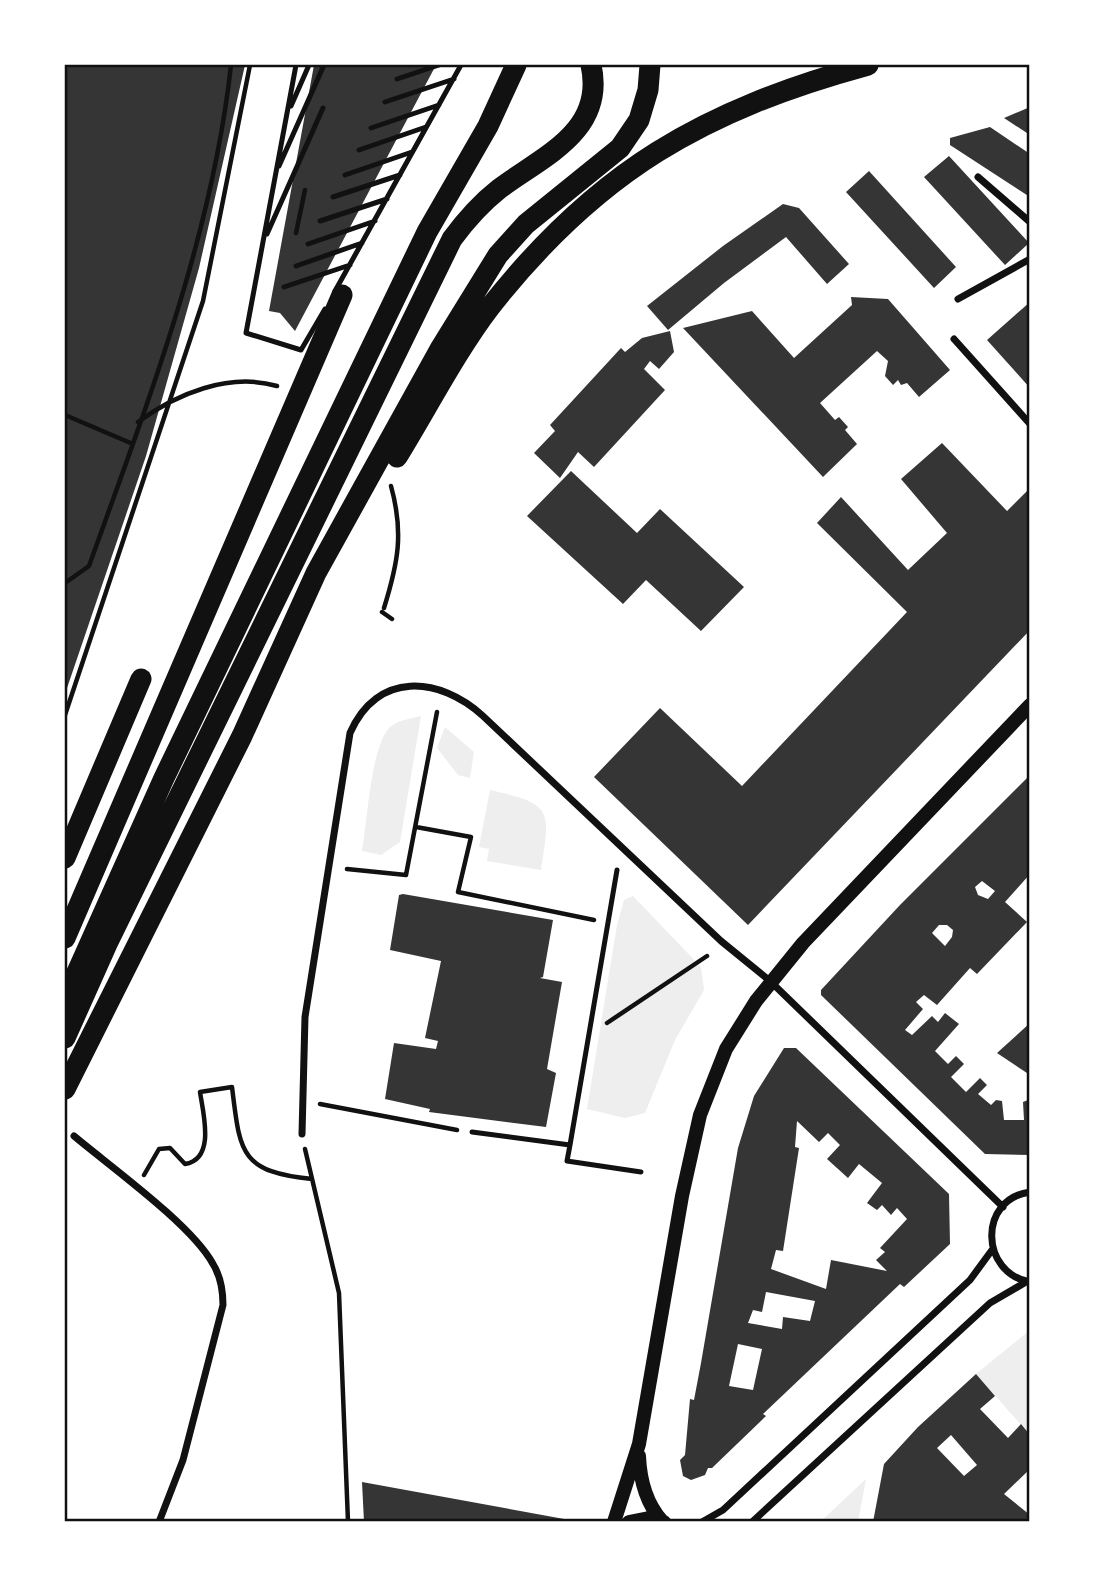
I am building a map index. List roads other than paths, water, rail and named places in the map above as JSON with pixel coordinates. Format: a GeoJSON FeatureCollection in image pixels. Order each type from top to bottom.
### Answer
{"type":"FeatureCollection","features":[{"type":"Feature","properties":{"kind":"highway"},"geometry":{"type":"LineString","coordinates":[[65,999],[164,779],[427,232],[488,125],[516,65]]}},
{"type":"Feature","properties":{"kind":"highway"},"geometry":{"type":"LineString","coordinates":[[65,1038],[118,919],[452,239],[470,214],[501,187],[562,146],[580,125],[591,97],[591,65]]}},
{"type":"Feature","properties":{"kind":"highway"},"geometry":{"type":"LineString","coordinates":[[65,1088],[264,686],[316,573],[473,291],[498,255],[526,224],[620,148],[639,120],[648,90],[650,65]]}},
{"type":"Feature","properties":{"kind":"highway"},"geometry":{"type":"LineString","coordinates":[[264,686],[377,488],[489,309],[564,223],[633,166],[685,134],[756,100],[868,65]]}},
{"type":"Feature","properties":{"kind":"highway"},"geometry":{"type":"LineString","coordinates":[[65,938],[342,295]]}},
{"type":"Feature","properties":{"kind":"highway"},"geometry":{"type":"LineString","coordinates":[[65,858],[141,679]]}},
{"type":"Feature","properties":{"kind":"main road"},"geometry":{"type":"LineString","coordinates":[[614,1522],[639,1444],[682,1196],[700,1115],[726,1049],[770,981],[813,932],[1030,705]]}},
{"type":"Feature","properties":{"kind":"main road"},"geometry":{"type":"LineString","coordinates":[[639,1444],[645,1491],[651,1508],[664,1522]]}},
{"type":"Feature","properties":{"kind":"main road"},"geometry":{"type":"LineString","coordinates":[[629,1522],[649,1518],[664,1522]]}},
{"type":"Feature","properties":{"kind":"street"},"geometry":{"type":"LineString","coordinates":[[978,177],[1030,222]]}},
{"type":"Feature","properties":{"kind":"street"},"geometry":{"type":"LineString","coordinates":[[958,299],[1030,259]]}},
{"type":"Feature","properties":{"kind":"street"},"geometry":{"type":"LineString","coordinates":[[954,340],[1030,424]]}},
{"type":"Feature","properties":{"kind":"street"},"geometry":{"type":"LineString","coordinates":[[302,1133],[305,1017],[340,786],[356,720],[369,704],[385,693],[404,687],[439,688],[470,704],[721,942],[770,981],[1003,1207]]}},
{"type":"Feature","properties":{"kind":"street"},"geometry":{"type":"LineString","coordinates":[[74,1136],[191,1235],[212,1262],[222,1284],[223,1305],[183,1460],[159,1522]]}},
{"type":"Feature","properties":{"kind":"street"},"geometry":{"type":"LineString","coordinates":[[1028,1282],[1012,1277],[1001,1267],[992,1250],[992,1224],[1010,1200],[1030,1192]]}},
{"type":"Feature","properties":{"kind":"street"},"geometry":{"type":"LineString","coordinates":[[702,1522],[734,1500],[970,1280],[992,1250]]}},
{"type":"Feature","properties":{"kind":"street"},"geometry":{"type":"LineString","coordinates":[[752,1522],[990,1303],[1028,1282]]}},
{"type":"Feature","properties":{"kind":"lane"},"geometry":{"type":"LineString","coordinates":[[296,65],[246,333],[301,350],[461,65]]}},
{"type":"Feature","properties":{"kind":"lane"},"geometry":{"type":"LineString","coordinates":[[286,115],[309,65]]}},
{"type":"Feature","properties":{"kind":"lane"},"geometry":{"type":"LineString","coordinates":[[275,175],[324,65]]}},
{"type":"Feature","properties":{"kind":"lane"},"geometry":{"type":"LineString","coordinates":[[397,79],[439,65]]}},
{"type":"Feature","properties":{"kind":"lane"},"geometry":{"type":"LineString","coordinates":[[385,102],[454,79]]}},
{"type":"Feature","properties":{"kind":"lane"},"geometry":{"type":"LineString","coordinates":[[371,128],[439,105]]}},
{"type":"Feature","properties":{"kind":"lane"},"geometry":{"type":"LineString","coordinates":[[263,243],[323,108]]}},
{"type":"Feature","properties":{"kind":"lane"},"geometry":{"type":"LineString","coordinates":[[359,150],[427,127]]}},
{"type":"Feature","properties":{"kind":"lane"},"geometry":{"type":"LineString","coordinates":[[345,175],[413,152]]}},
{"type":"Feature","properties":{"kind":"lane"},"geometry":{"type":"LineString","coordinates":[[333,197],[400,175]]}},
{"type":"Feature","properties":{"kind":"lane"},"geometry":{"type":"LineString","coordinates":[[320,221],[387,199]]}},
{"type":"Feature","properties":{"kind":"lane"},"geometry":{"type":"LineString","coordinates":[[308,244],[375,221]]}},
{"type":"Feature","properties":{"kind":"lane"},"geometry":{"type":"LineString","coordinates":[[296,265],[362,243]]}},
{"type":"Feature","properties":{"kind":"lane"},"geometry":{"type":"LineString","coordinates":[[284,288],[350,265]]}},
{"type":"Feature","properties":{"kind":"lane"},"geometry":{"type":"LineString","coordinates":[[617,870],[567,1161],[641,1172]]}},
{"type":"Feature","properties":{"kind":"lane"},"geometry":{"type":"LineString","coordinates":[[472,1132],[570,1145]]}}]}
